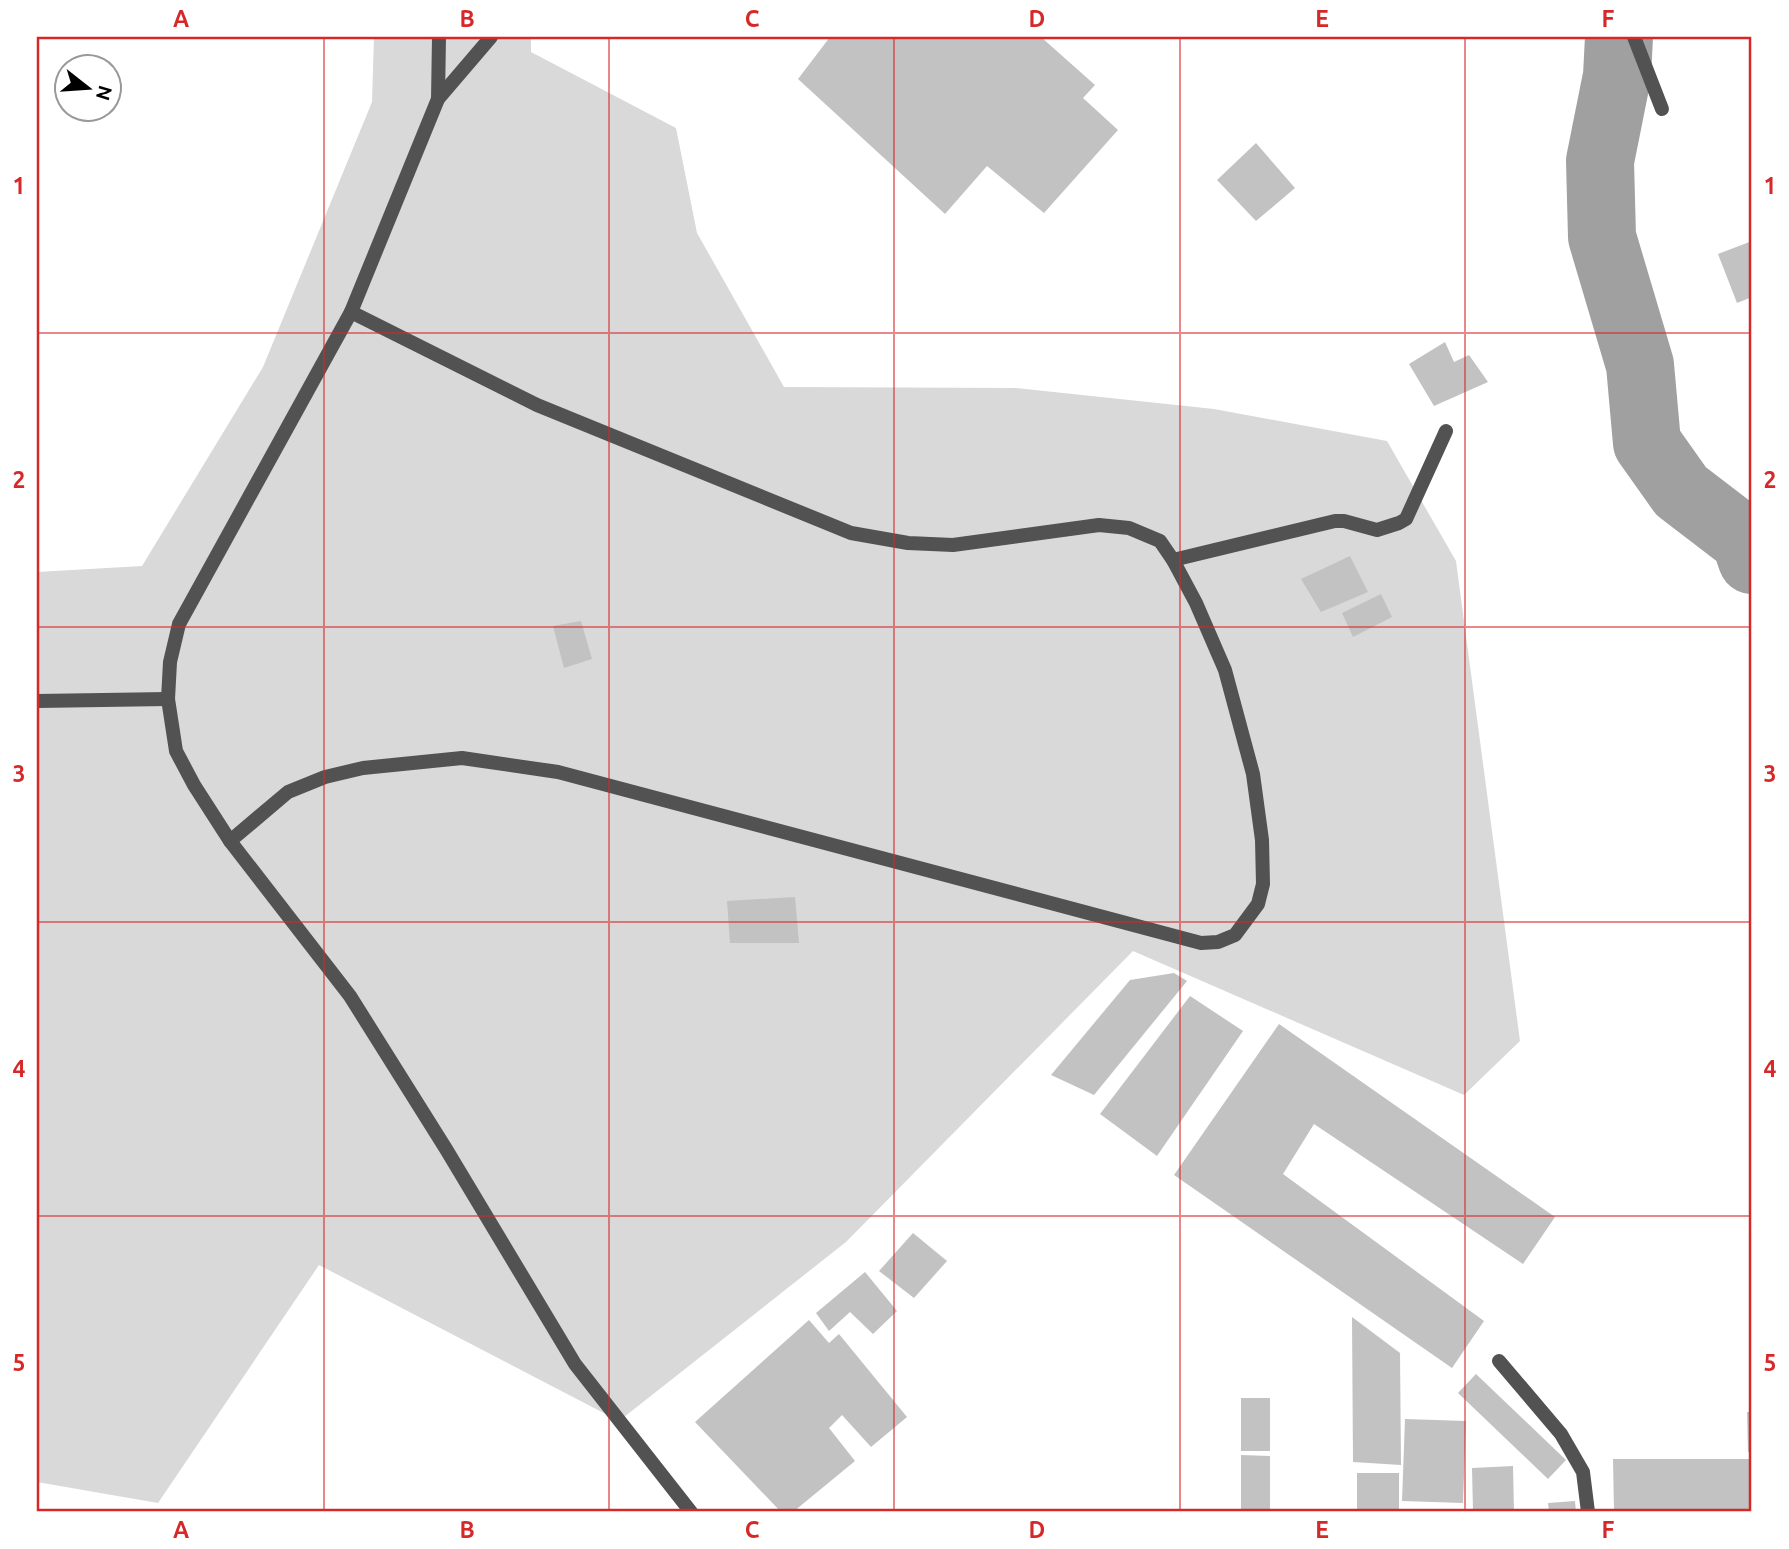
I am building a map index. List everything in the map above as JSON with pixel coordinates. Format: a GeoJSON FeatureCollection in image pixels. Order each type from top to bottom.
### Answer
{"type":"FeatureCollection","features":[{"type":"Feature","properties":{"kind":"street"},"geometry":{"type":"LineString","coordinates":[[438,99],[439,37]]}},
{"type":"Feature","properties":{"kind":"street"},"geometry":{"type":"LineString","coordinates":[[491,37],[438,99],[351,312],[179,624],[170,662],[168,699],[177,751],[194,785],[230,841],[350,996],[575,1364],[691,1512]]}},
{"type":"Feature","properties":{"kind":"street"},"geometry":{"type":"LineString","coordinates":[[1634,37],[1662,109]]}},
{"type":"Feature","properties":{"kind":"street"},"geometry":{"type":"LineString","coordinates":[[230,841],[288,792],[325,777],[363,768],[462,758],[558,772],[1201,943],[1218,943],[1235,935],[1258,904],[1263,884],[1262,840],[1253,774],[1225,670],[1196,603],[1160,541],[1129,528],[1099,525],[953,545],[908,544],[851,533],[537,405],[351,312]]}},
{"type":"Feature","properties":{"kind":"street"},"geometry":{"type":"LineString","coordinates":[[1173,560],[1335,521],[1377,530],[1399,523],[1410,512],[1446,431]]}},
{"type":"Feature","properties":{"kind":"street"},"geometry":{"type":"LineString","coordinates":[[37,701],[168,699]]}},
{"type":"Feature","properties":{"kind":"street"},"geometry":{"type":"LineString","coordinates":[[1499,1361],[1561,1434],[1583,1472],[1588,1512]]}},
{"type":"Feature","properties":{"kind":"shaded area"},"geometry":{"type":"Polygon","coordinates":[[[374,37],[531,37],[531,52],[676,128],[697,233],[784,387],[1016,388],[1214,409],[1387,441],[1456,561],[1520,1041],[1464,1095],[1133,951],[846,1242],[619,1421],[319,1265],[158,1503],[37,1482],[37,572],[142,566],[263,367],[372,102],[374,37]]]}},
{"type":"Feature","properties":{"kind":"building"},"geometry":{"type":"Polygon","coordinates":[[[830,37],[1041,37],[1095,85],[1083,98],[1118,130],[1044,213],[987,166],[945,214],[798,79],[830,37]]]}},
{"type":"Feature","properties":{"kind":"building"},"geometry":{"type":"Polygon","coordinates":[[[1256,143],[1295,188],[1256,221],[1217,180],[1256,143]]]}},
{"type":"Feature","properties":{"kind":"building"},"geometry":{"type":"Polygon","coordinates":[[[1752,241],[1752,297],[1737,303],[1718,254],[1752,241]]]}},
{"type":"Feature","properties":{"kind":"building"},"geometry":{"type":"Polygon","coordinates":[[[1445,342],[1454,362],[1469,355],[1488,382],[1434,406],[1409,364],[1445,342]]]}},
{"type":"Feature","properties":{"kind":"building"},"geometry":{"type":"Polygon","coordinates":[[[1350,556],[1368,592],[1321,612],[1301,579],[1350,556]]]}},
{"type":"Feature","properties":{"kind":"building"},"geometry":{"type":"Polygon","coordinates":[[[1381,594],[1392,617],[1353,637],[1342,613],[1381,594]]]}},
{"type":"Feature","properties":{"kind":"building"},"geometry":{"type":"Polygon","coordinates":[[[581,621],[592,659],[564,668],[553,626],[581,621]]]}},
{"type":"Feature","properties":{"kind":"building"},"geometry":{"type":"Polygon","coordinates":[[[795,897],[799,943],[730,943],[727,901],[795,897]]]}},
{"type":"Feature","properties":{"kind":"building"},"geometry":{"type":"Polygon","coordinates":[[[1174,973],[1187,981],[1094,1095],[1051,1075],[1130,980],[1174,973]]]}},
{"type":"Feature","properties":{"kind":"building"},"geometry":{"type":"Polygon","coordinates":[[[1190,996],[1243,1031],[1157,1156],[1100,1114],[1190,996]]]}},
{"type":"Feature","properties":{"kind":"building"},"geometry":{"type":"Polygon","coordinates":[[[1279,1024],[1555,1217],[1523,1264],[1314,1124],[1283,1174],[1484,1321],[1452,1368],[1174,1175],[1279,1024]]]}},
{"type":"Feature","properties":{"kind":"building"},"geometry":{"type":"Polygon","coordinates":[[[913,1233],[947,1261],[914,1298],[879,1271],[913,1233]]]}},
{"type":"Feature","properties":{"kind":"building"},"geometry":{"type":"Polygon","coordinates":[[[865,1272],[897,1311],[873,1334],[850,1312],[829,1331],[816,1313],[865,1272]]]}},
{"type":"Feature","properties":{"kind":"building"},"geometry":{"type":"Polygon","coordinates":[[[1352,1317],[1400,1353],[1401,1465],[1353,1462],[1352,1317]]]}},
{"type":"Feature","properties":{"kind":"building"},"geometry":{"type":"Polygon","coordinates":[[[809,1320],[829,1343],[839,1334],[907,1417],[871,1447],[842,1415],[829,1428],[855,1461],[793,1512],[781,1512],[695,1422],[809,1320]]]}},
{"type":"Feature","properties":{"kind":"building"},"geometry":{"type":"Polygon","coordinates":[[[1476,1374],[1566,1460],[1548,1479],[1458,1393],[1476,1374]]]}},
{"type":"Feature","properties":{"kind":"building"},"geometry":{"type":"Polygon","coordinates":[[[1241,1398],[1270,1398],[1270,1451],[1241,1451],[1241,1398]]]}},
{"type":"Feature","properties":{"kind":"building"},"geometry":{"type":"Polygon","coordinates":[[[1747,1412],[1752,1412],[1752,1452],[1748,1452],[1747,1412]]]}},
{"type":"Feature","properties":{"kind":"building"},"geometry":{"type":"Polygon","coordinates":[[[1405,1419],[1466,1421],[1463,1503],[1402,1501],[1405,1419]]]}},
{"type":"Feature","properties":{"kind":"building"},"geometry":{"type":"Polygon","coordinates":[[[1241,1455],[1270,1456],[1270,1512],[1241,1512],[1241,1455]]]}},
{"type":"Feature","properties":{"kind":"building"},"geometry":{"type":"Polygon","coordinates":[[[1613,1459],[1752,1459],[1752,1512],[1614,1512],[1613,1459]]]}},
{"type":"Feature","properties":{"kind":"building"},"geometry":{"type":"Polygon","coordinates":[[[1513,1466],[1514,1512],[1473,1512],[1472,1468],[1513,1466]]]}},
{"type":"Feature","properties":{"kind":"building"},"geometry":{"type":"Polygon","coordinates":[[[1357,1473],[1399,1473],[1399,1512],[1357,1512],[1357,1473]]]}},
{"type":"Feature","properties":{"kind":"building"},"geometry":{"type":"Polygon","coordinates":[[[1575,1501],[1576,1512],[1549,1512],[1548,1503],[1575,1501]]]}},
{"type":"Feature","properties":{"kind":"waterway"},"geometry":{"type":"LineString","coordinates":[[1619,37],[1617,76],[1600,161],[1602,237],[1640,365],[1647,443],[1681,491],[1745,540],[1752,560]]}}]}
